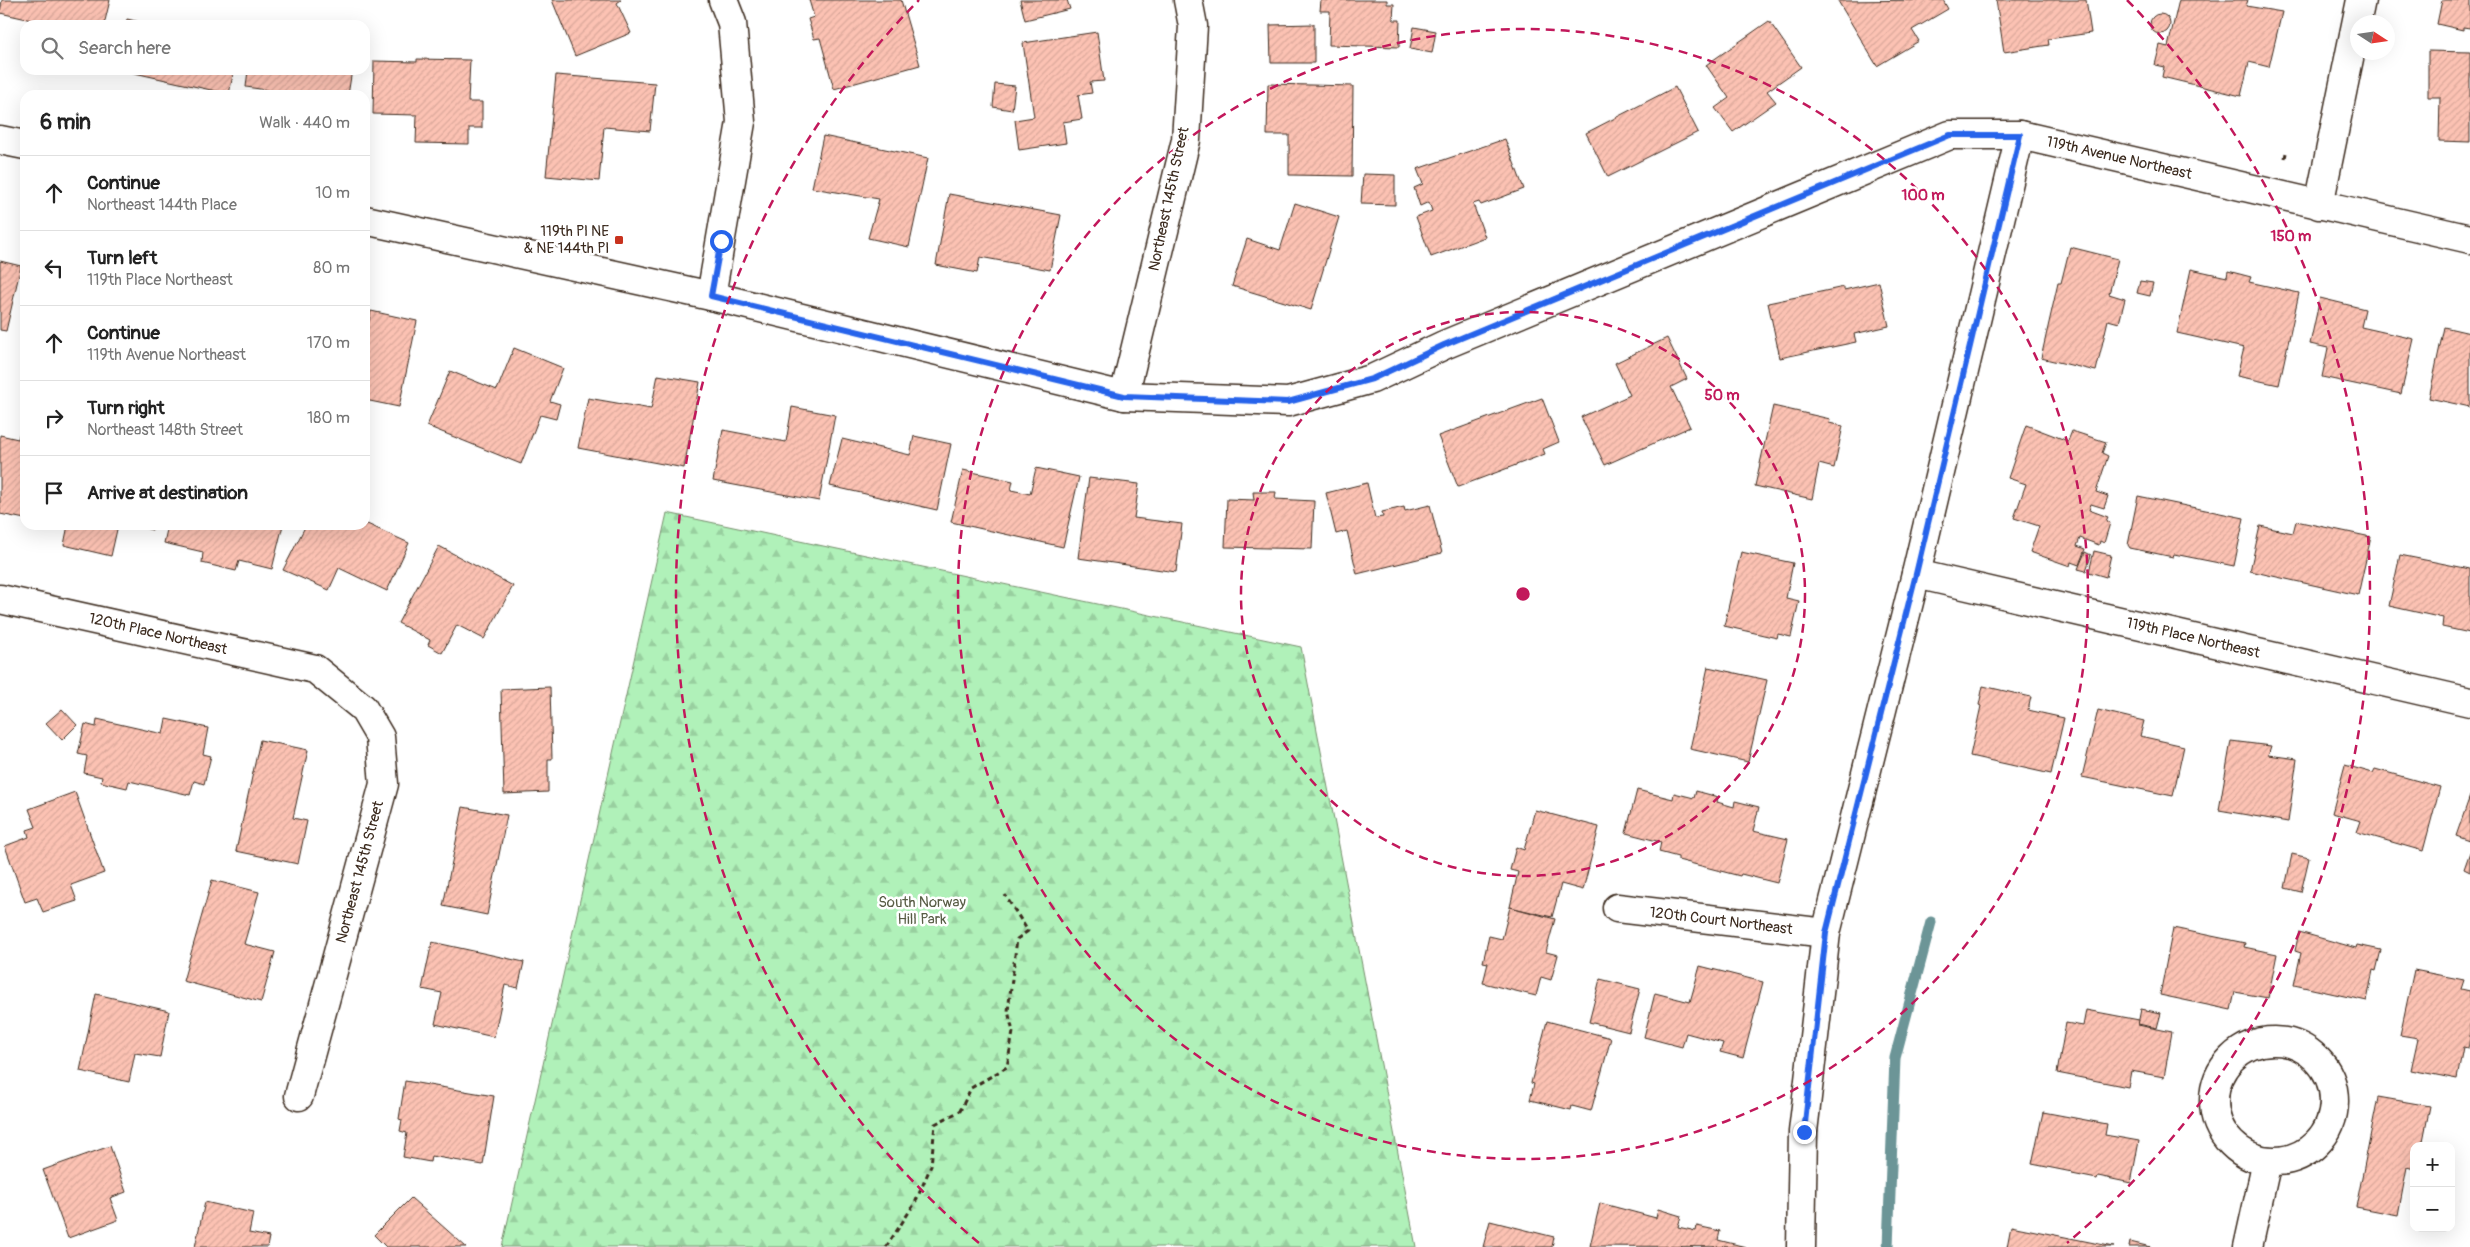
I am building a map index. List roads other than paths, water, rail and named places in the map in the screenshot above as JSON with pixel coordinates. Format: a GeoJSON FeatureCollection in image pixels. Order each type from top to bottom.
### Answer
{"type":"FeatureCollection","features":[{"type":"Feature","properties":{"kind":"street"},"geometry":{"type":"LineString","coordinates":[[711,296],[742,122],[732,23],[723,0]]}},
{"type":"Feature","properties":{"kind":"street","name":"Northeast 145th Street"},"geometry":{"type":"LineString","coordinates":[[1124,396],[1186,140],[1193,26],[1188,0]]}},
{"type":"Feature","properties":{"kind":"street"},"geometry":{"type":"LineString","coordinates":[[2319,205],[2360,0]]}},
{"type":"Feature","properties":{"kind":"street","name":"119th Avenue Northeast"},"geometry":{"type":"LineString","coordinates":[[1124,396],[1288,402],[1372,379],[1444,345],[1950,135],[2020,135],[2470,239]]}},
{"type":"Feature","properties":{"kind":"street"},"geometry":{"type":"LineString","coordinates":[[1801,1247],[1804,1132],[1826,933],[1916,574],[2020,135]]}},
{"type":"Feature","properties":{"kind":"street"},"geometry":{"type":"LineString","coordinates":[[0,140],[20,144]]}},
{"type":"Feature","properties":{"kind":"street"},"geometry":{"type":"LineString","coordinates":[[370,221],[711,296],[1124,396]]}},
{"type":"Feature","properties":{"kind":"street","name":"119th Place Northeast"},"geometry":{"type":"LineString","coordinates":[[1916,574],[2470,702]]}},
{"type":"Feature","properties":{"kind":"street","name":"120th Place Northeast"},"geometry":{"type":"LineString","coordinates":[[0,598],[315,669]]}},
{"type":"Feature","properties":{"kind":"street","name":"Northeast 145th Street"},"geometry":{"type":"LineString","coordinates":[[299,1096],[384,784],[380,737],[363,708],[315,669]]}},
{"type":"Feature","properties":{"kind":"street","name":"120th Court Northeast"},"geometry":{"type":"LineString","coordinates":[[1617,908],[1826,933]]}},
{"type":"Feature","properties":{"kind":"street"},"geometry":{"type":"LineString","coordinates":[[2267,1040],[2288,1042],[2306,1049],[2322,1063],[2332,1081],[2335,1101],[2328,1127],[2321,1139],[2306,1153],[2287,1160],[2267,1161],[2248,1156],[2232,1145],[2220,1129],[2214,1111],[2214,1091],[2220,1072],[2232,1057],[2240,1051],[2267,1040]]}},
{"type":"Feature","properties":{"kind":"street"},"geometry":{"type":"LineString","coordinates":[[2248,1247],[2267,1161]]}},
{"type":"Feature","properties":{"kind":"waterway"},"geometry":{"type":"LineString","coordinates":[[1888,1247],[1895,1058],[1931,922]]}},
{"type":"Feature","properties":{"kind":"place","name":"119th Pl NE & NE 144th Pl"},"geometry":{"type":"Point","coordinates":[619,240]}},
{"type":"Feature","properties":{"kind":"park label","name":"South Norway Hill Park"},"geometry":{"type":"Point","coordinates":[922,910]}}]}
